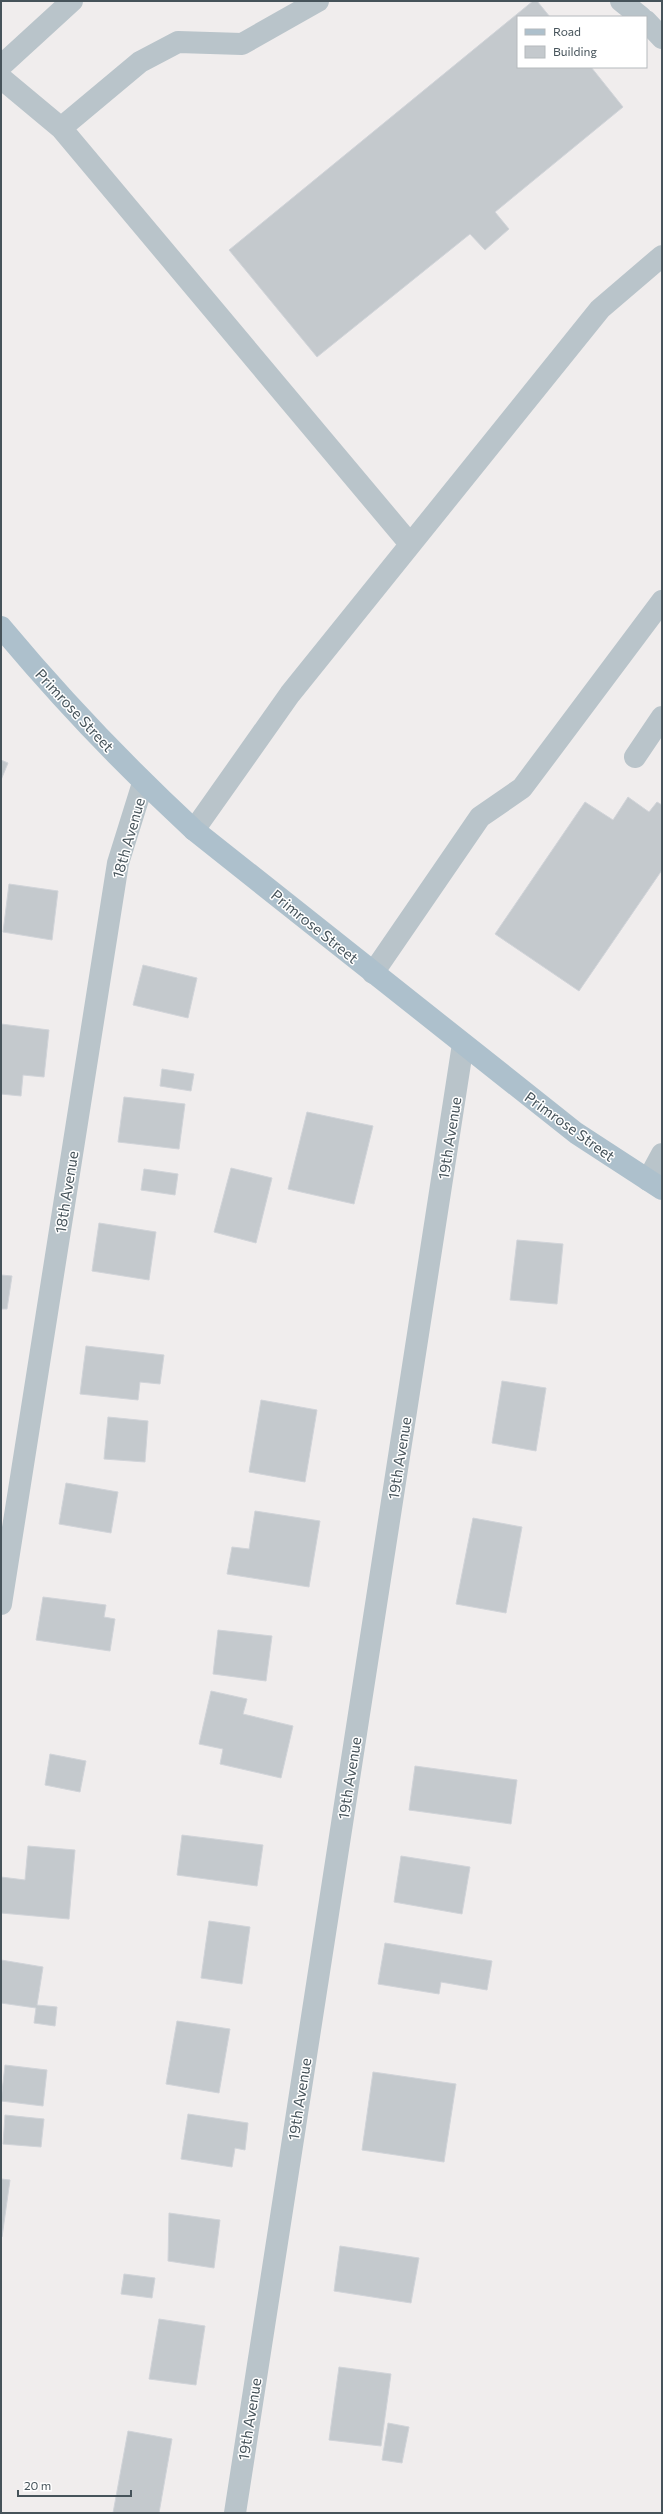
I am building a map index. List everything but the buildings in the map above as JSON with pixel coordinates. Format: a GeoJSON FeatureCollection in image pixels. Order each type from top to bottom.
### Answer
{"type":"FeatureCollection","features":[{"type":"Feature","properties":{"kind":"main road","name":"Primrose Street"},"geometry":{"type":"LineString","coordinates":[[1,627],[74,710],[143,783],[194,830],[576,1134],[655,1184]]}},
{"type":"Feature","properties":{"kind":"street"},"geometry":{"type":"LineString","coordinates":[[1,66],[72,1]]}},
{"type":"Feature","properties":{"kind":"street"},"geometry":{"type":"LineString","coordinates":[[61,128],[140,62],[178,42],[242,44],[318,1]]}},
{"type":"Feature","properties":{"kind":"street"},"geometry":{"type":"LineString","coordinates":[[621,1],[640,16]]}},
{"type":"Feature","properties":{"kind":"street"},"geometry":{"type":"LineString","coordinates":[[647,22],[662,38]]}},
{"type":"Feature","properties":{"kind":"street"},"geometry":{"type":"LineString","coordinates":[[1,78],[61,128],[410,544]]}},
{"type":"Feature","properties":{"kind":"street"},"geometry":{"type":"LineString","coordinates":[[194,830],[290,694],[600,309],[662,256]]}},
{"type":"Feature","properties":{"kind":"street"},"geometry":{"type":"LineString","coordinates":[[373,972],[480,817],[522,788],[662,602]]}},
{"type":"Feature","properties":{"kind":"street"},"geometry":{"type":"LineString","coordinates":[[635,757],[662,717]]}},
{"type":"Feature","properties":{"kind":"street","name":"18th Avenue"},"geometry":{"type":"LineString","coordinates":[[1,1604],[118,863],[143,783]]}},
{"type":"Feature","properties":{"kind":"street","name":"19th Avenue"},"geometry":{"type":"LineString","coordinates":[[235,2513],[463,1044]]}},
{"type":"Feature","properties":{"kind":"street"},"geometry":{"type":"LineString","coordinates":[[655,1184],[662,1154]]}}]}
